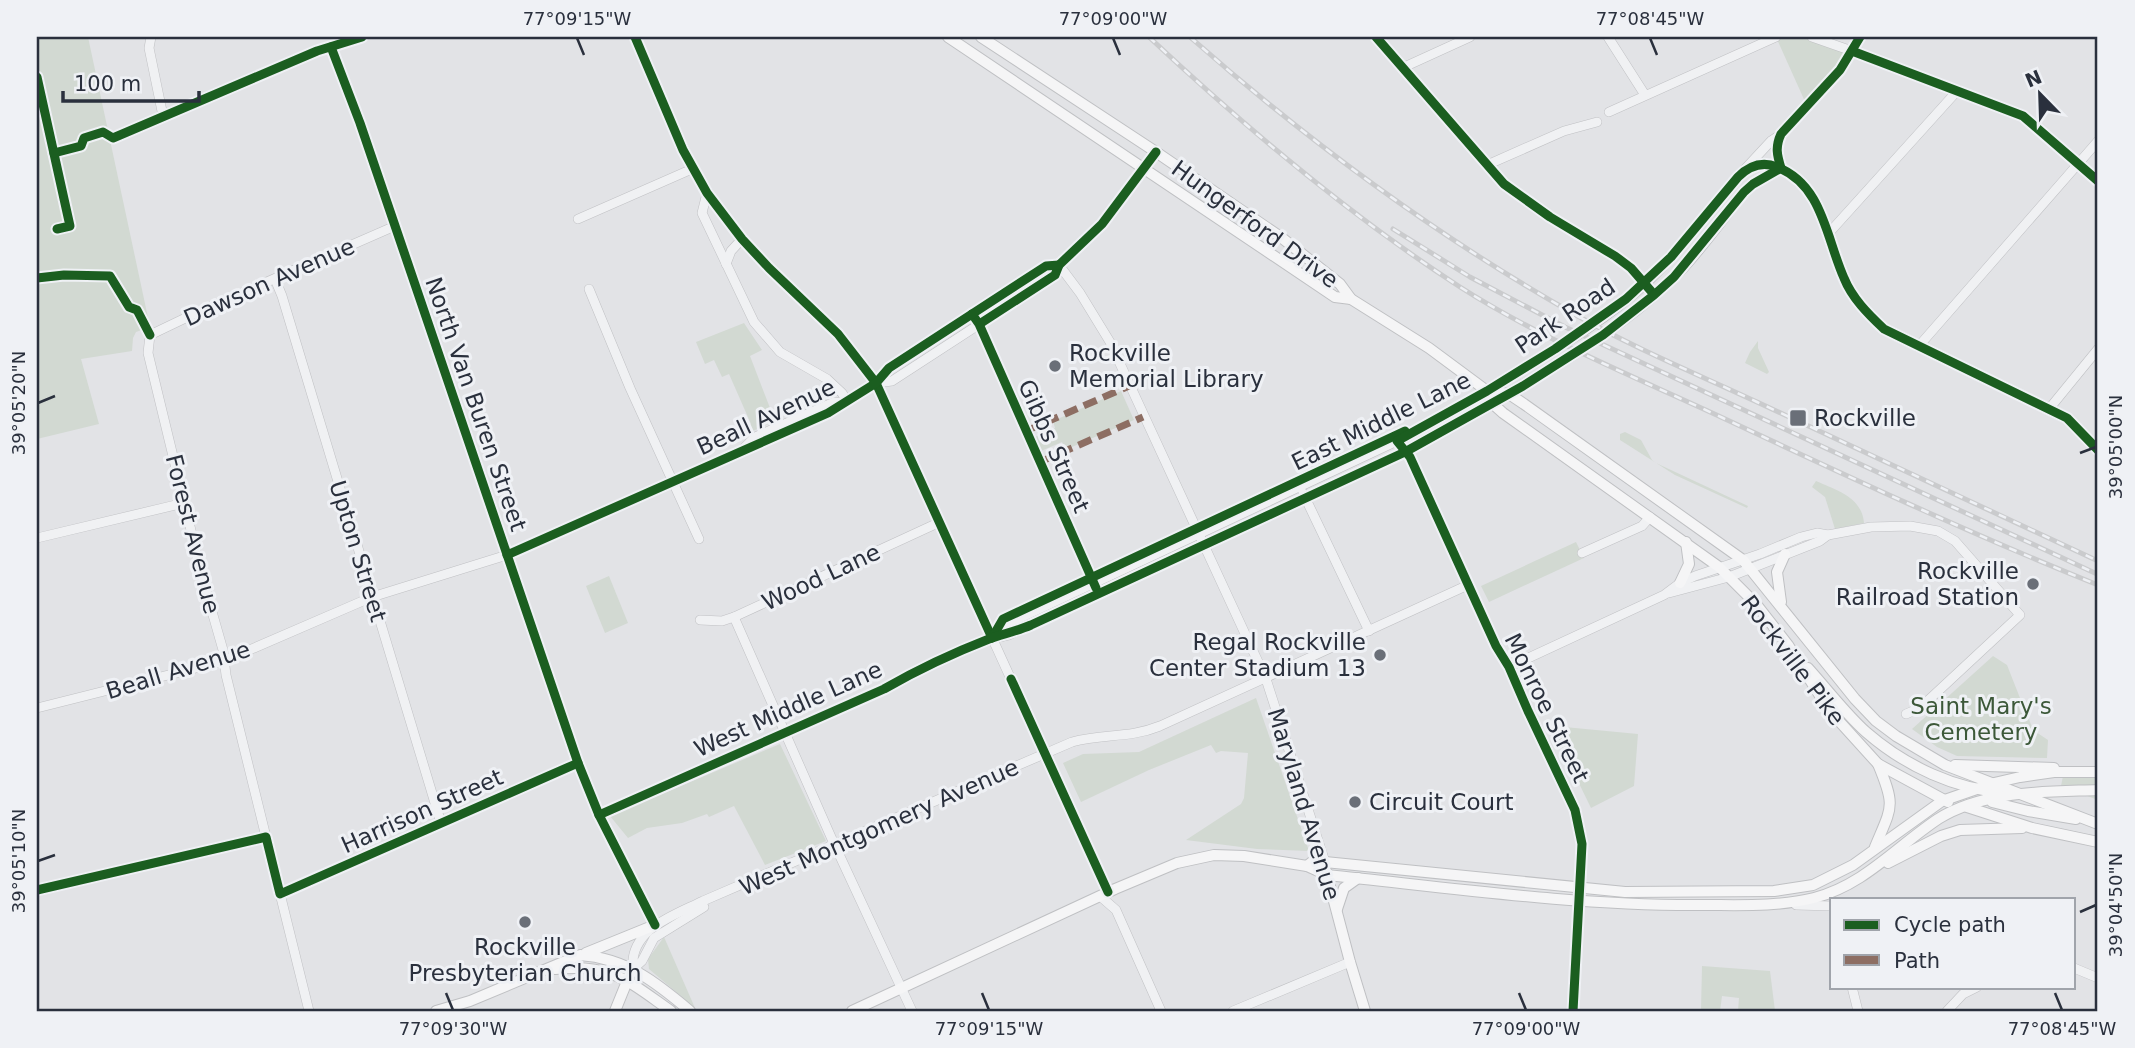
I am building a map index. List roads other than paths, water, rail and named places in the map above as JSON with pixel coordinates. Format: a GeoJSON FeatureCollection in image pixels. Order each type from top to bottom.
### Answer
{"type":"FeatureCollection","features":[{"type":"Feature","properties":{"kind":"main road","name":"Hungerford Drive"},"geometry":{"type":"LineString","coordinates":[[948,37],[1335,297],[1351,299]]}},
{"type":"Feature","properties":{"kind":"main road","name":"Hungerford Drive"},"geometry":{"type":"LineString","coordinates":[[981,37],[1282,238],[1340,284],[1351,299],[1429,348],[1488,391],[1509,394]]}},
{"type":"Feature","properties":{"kind":"main road"},"geometry":{"type":"LineString","coordinates":[[1744,171],[1751,166],[1769,164],[1790,173],[1807,187],[1815,200],[1844,279],[1867,313],[1884,329],[2067,418],[2098,450]]}},
{"type":"Feature","properties":{"kind":"main road","name":"Park Road"},"geometry":{"type":"LineString","coordinates":[[1509,394],[1603,335],[1654,295],[1674,277],[1744,192],[1781,168]]}},
{"type":"Feature","properties":{"kind":"main road","name":"Park Road"},"geometry":{"type":"LineString","coordinates":[[1488,391],[1605,315],[1645,284],[1744,171]]}},
{"type":"Feature","properties":{"kind":"main road"},"geometry":{"type":"LineString","coordinates":[[1488,391],[1493,404]]}},
{"type":"Feature","properties":{"kind":"main road","name":"East Middle Lane"},"geometry":{"type":"LineString","coordinates":[[1493,404],[1509,394]]}},
{"type":"Feature","properties":{"kind":"main road","name":"Rockville Pike"},"geometry":{"type":"LineString","coordinates":[[1509,394],[1743,560],[1855,699],[1876,721],[1896,736],[1945,765],[2098,824]]}},
{"type":"Feature","properties":{"kind":"main road","name":"Rockville Pike"},"geometry":{"type":"LineString","coordinates":[[1493,404],[1719,567],[1756,604],[1788,645],[1829,710],[1878,764],[1942,801],[2032,828],[2098,842]]}},
{"type":"Feature","properties":{"kind":"main road"},"geometry":{"type":"LineString","coordinates":[[1680,583],[1689,564],[1686,542]]}},
{"type":"Feature","properties":{"kind":"main road"},"geometry":{"type":"LineString","coordinates":[[1783,608],[1777,572],[1786,554]]}},
{"type":"Feature","properties":{"kind":"main road"},"geometry":{"type":"LineString","coordinates":[[1788,645],[1865,731],[1880,743],[1950,783],[1974,790],[2023,793],[2098,790]]}},
{"type":"Feature","properties":{"kind":"main road"},"geometry":{"type":"LineString","coordinates":[[1874,848],[1887,822],[1891,804],[1878,764]]}},
{"type":"Feature","properties":{"kind":"main road"},"geometry":{"type":"LineString","coordinates":[[1945,765],[2038,767],[2097,772]]}},
{"type":"Feature","properties":{"kind":"main road"},"geometry":{"type":"LineString","coordinates":[[1307,866],[1312,862],[1325,862],[1581,888],[1663,893],[1774,891],[1813,885],[1853,865],[1942,801],[1994,783],[2054,772],[2097,772]]}},
{"type":"Feature","properties":{"kind":"main road"},"geometry":{"type":"LineString","coordinates":[[1859,880],[1940,818],[1964,806],[2023,793]]}},
{"type":"Feature","properties":{"kind":"main road"},"geometry":{"type":"LineString","coordinates":[[1942,801],[1988,801],[2028,811],[2086,820]]}},
{"type":"Feature","properties":{"kind":"main road"},"geometry":{"type":"LineString","coordinates":[[852,1011],[1107,892],[1177,863],[1213,855],[1244,856],[1307,866],[1327,875],[1580,902],[1644,906],[1784,905],[1817,897],[1859,880],[1941,836],[1963,830],[2032,828]]}},
{"type":"Feature","properties":{"kind":"main road","name":"Maryland Avenue"},"geometry":{"type":"LineString","coordinates":[[1325,862],[1365,1011]]}},
{"type":"Feature","properties":{"kind":"main road"},"geometry":{"type":"LineString","coordinates":[[1336,910],[1344,888],[1358,878]]}},
{"type":"Feature","properties":{"kind":"main road"},"geometry":{"type":"LineString","coordinates":[[436,1011],[470,1001],[654,925]]}},
{"type":"Feature","properties":{"kind":"main road"},"geometry":{"type":"LineString","coordinates":[[580,955],[599,956],[633,969],[654,981],[690,1011]]}},
{"type":"Feature","properties":{"kind":"main road"},"geometry":{"type":"LineString","coordinates":[[542,971],[587,967],[605,970],[627,980],[671,1011]]}},
{"type":"Feature","properties":{"kind":"main road"},"geometry":{"type":"LineString","coordinates":[[615,1011],[633,969]]}},
{"type":"Feature","properties":{"kind":"street"},"geometry":{"type":"LineString","coordinates":[[151,37],[149,48],[163,116]]}},
{"type":"Feature","properties":{"kind":"street"},"geometry":{"type":"LineString","coordinates":[[113,138],[317,51],[362,37]]}},
{"type":"Feature","properties":{"kind":"street"},"geometry":{"type":"LineString","coordinates":[[635,37],[692,169],[707,193],[742,239],[838,334],[876,383],[1161,1011]]}},
{"type":"Feature","properties":{"kind":"street"},"geometry":{"type":"LineString","coordinates":[[1376,37],[1487,165],[1521,198],[1615,256],[1654,295]]}},
{"type":"Feature","properties":{"kind":"street"},"geometry":{"type":"LineString","coordinates":[[1402,68],[1470,37]]}},
{"type":"Feature","properties":{"kind":"street"},"geometry":{"type":"LineString","coordinates":[[1608,37],[1645,95]]}},
{"type":"Feature","properties":{"kind":"street"},"geometry":{"type":"LineString","coordinates":[[1609,112],[1776,37]]}},
{"type":"Feature","properties":{"kind":"street"},"geometry":{"type":"LineString","coordinates":[[1812,37],[1852,51]]}},
{"type":"Feature","properties":{"kind":"street"},"geometry":{"type":"LineString","coordinates":[[1744,171],[1840,70],[1860,37]]}},
{"type":"Feature","properties":{"kind":"street","name":"North Van Buren Street"},"geometry":{"type":"LineString","coordinates":[[331,47],[396,226],[578,763],[599,815],[654,925]]}},
{"type":"Feature","properties":{"kind":"street"},"geometry":{"type":"LineString","coordinates":[[1871,58],[2023,116],[2098,181]]}},
{"type":"Feature","properties":{"kind":"street"},"geometry":{"type":"LineString","coordinates":[[1828,234],[1958,90]]}},
{"type":"Feature","properties":{"kind":"street"},"geometry":{"type":"LineString","coordinates":[[1487,165],[1564,131],[1597,122]]}},
{"type":"Feature","properties":{"kind":"street"},"geometry":{"type":"LineString","coordinates":[[1781,134],[1776,152],[1781,168]]}},
{"type":"Feature","properties":{"kind":"street"},"geometry":{"type":"LineString","coordinates":[[1918,347],[2098,141]]}},
{"type":"Feature","properties":{"kind":"street","name":"Beall Avenue"},"geometry":{"type":"LineString","coordinates":[[876,383],[892,381],[1055,275],[1059,265],[1102,224],[1156,152]]}},
{"type":"Feature","properties":{"kind":"street"},"geometry":{"type":"LineString","coordinates":[[578,219],[692,169]]}},
{"type":"Feature","properties":{"kind":"street"},"geometry":{"type":"LineString","coordinates":[[707,193],[702,213],[754,322],[780,352],[836,386],[846,402]]}},
{"type":"Feature","properties":{"kind":"street","name":"Dawson Avenue"},"geometry":{"type":"LineString","coordinates":[[148,343],[150,335],[198,312],[396,226]]}},
{"type":"Feature","properties":{"kind":"street"},"geometry":{"type":"LineString","coordinates":[[726,264],[731,251],[742,239]]}},
{"type":"Feature","properties":{"kind":"street","name":"Beall Avenue"},"geometry":{"type":"LineString","coordinates":[[37,708],[224,661],[372,597],[507,555],[744,449],[755,437],[834,402],[846,402],[876,383],[889,368],[1046,266],[1059,265]]}},
{"type":"Feature","properties":{"kind":"street","name":"Maryland Avenue"},"geometry":{"type":"LineString","coordinates":[[1059,265],[1106,336],[1266,678],[1325,862]]}},
{"type":"Feature","properties":{"kind":"street","name":"Upton Street"},"geometry":{"type":"LineString","coordinates":[[275,279],[441,823]]}},
{"type":"Feature","properties":{"kind":"street"},"geometry":{"type":"LineString","coordinates":[[589,289],[630,388],[699,539]]}},
{"type":"Feature","properties":{"kind":"street","name":"Gibbs Street"},"geometry":{"type":"LineString","coordinates":[[972,314],[979,324],[1098,594]]}},
{"type":"Feature","properties":{"kind":"street","name":"Forest Avenue"},"geometry":{"type":"LineString","coordinates":[[148,343],[184,503],[223,650],[309,1011]]}},
{"type":"Feature","properties":{"kind":"street"},"geometry":{"type":"LineString","coordinates":[[2049,409],[2098,349]]}},
{"type":"Feature","properties":{"kind":"street","name":"East Middle Lane"},"geometry":{"type":"LineString","coordinates":[[992,638],[1005,625],[1397,441],[1488,391]]}},
{"type":"Feature","properties":{"kind":"street","name":"East Middle Lane"},"geometry":{"type":"LineString","coordinates":[[992,638],[1009,635],[1307,498],[1405,452],[1493,404]]}},
{"type":"Feature","properties":{"kind":"street","name":"Monroe Street"},"geometry":{"type":"LineString","coordinates":[[1397,441],[1405,452],[1496,646],[1509,667],[1575,810],[1582,844],[1573,1011]]}},
{"type":"Feature","properties":{"kind":"street"},"geometry":{"type":"LineString","coordinates":[[1299,487],[1307,498],[1368,631]]}},
{"type":"Feature","properties":{"kind":"street"},"geometry":{"type":"LineString","coordinates":[[37,538],[184,503]]}},
{"type":"Feature","properties":{"kind":"street"},"geometry":{"type":"LineString","coordinates":[[1583,553],[1642,526],[1650,517]]}},
{"type":"Feature","properties":{"kind":"street","name":"Wood Lane"},"geometry":{"type":"LineString","coordinates":[[700,620],[722,621],[734,617],[940,523]]}},
{"type":"Feature","properties":{"kind":"street"},"geometry":{"type":"LineString","coordinates":[[1509,667],[1664,594],[1680,583],[1801,537],[1817,533],[1828,535],[1888,526],[1910,526],[1938,531],[1955,541],[2020,615],[1920,708],[1906,714]]}},
{"type":"Feature","properties":{"kind":"street"},"geometry":{"type":"LineString","coordinates":[[1664,594],[1752,569],[1820,541],[1828,535]]}},
{"type":"Feature","properties":{"kind":"street","name":"West Montgomery Avenue"},"geometry":{"type":"LineString","coordinates":[[633,969],[642,961],[654,938],[714,899],[1087,738],[1142,733],[1468,585]]}},
{"type":"Feature","properties":{"kind":"street"},"geometry":{"type":"LineString","coordinates":[[734,617],[912,1011]]}},
{"type":"Feature","properties":{"kind":"street","name":"West Middle Lane"},"geometry":{"type":"LineString","coordinates":[[599,815],[884,690],[910,675],[992,638]]}},
{"type":"Feature","properties":{"kind":"street","name":"Harrison Street"},"geometry":{"type":"LineString","coordinates":[[280,894],[578,763]]}},
{"type":"Feature","properties":{"kind":"street"},"geometry":{"type":"LineString","coordinates":[[37,890],[266,836]]}},
{"type":"Feature","properties":{"kind":"street"},"geometry":{"type":"LineString","coordinates":[[1107,892],[1116,911]]}},
{"type":"Feature","properties":{"kind":"street","name":"West Montgomery Avenue"},"geometry":{"type":"LineString","coordinates":[[633,969],[632,958],[646,933],[654,925],[703,901],[714,899]]}},
{"type":"Feature","properties":{"kind":"street"},"geometry":{"type":"LineString","coordinates":[[1784,905],[1830,906]]}},
{"type":"Feature","properties":{"kind":"street"},"geometry":{"type":"LineString","coordinates":[[1233,1011],[1350,962]]}},
{"type":"Feature","properties":{"kind":"street"},"geometry":{"type":"LineString","coordinates":[[2076,969],[2098,978]]}},
{"type":"Feature","properties":{"kind":"street"},"geometry":{"type":"LineString","coordinates":[[1852,988],[1857,1011]]}},
{"type":"Feature","properties":{"kind":"street"},"geometry":{"type":"LineString","coordinates":[[1947,1011],[1965,991]]}},
{"type":"Feature","properties":{"kind":"railway"},"geometry":{"type":"LineString","coordinates":[[1149,37],[1261,137],[1338,200],[1419,259],[1492,306],[1590,357],[1863,483],[2098,585]]}},
{"type":"Feature","properties":{"kind":"railway"},"geometry":{"type":"LineString","coordinates":[[1190,37],[1281,114],[1376,186],[1474,253],[1576,315],[1643,350],[2098,561]]}},
{"type":"Feature","properties":{"kind":"railway"},"geometry":{"type":"LineString","coordinates":[[1393,229],[1470,277],[1565,327],[2097,574]]}},
{"type":"Feature","properties":{"kind":"place","name":"Rockville Memorial Library"},"geometry":{"type":"Point","coordinates":[1055,366]}},
{"type":"Feature","properties":{"kind":"place","name":"Rockville"},"geometry":{"type":"Point","coordinates":[1798,418]}},
{"type":"Feature","properties":{"kind":"place","name":"Rockville Railroad Station"},"geometry":{"type":"Point","coordinates":[2033,584]}},
{"type":"Feature","properties":{"kind":"place","name":"Regal Rockville Center Stadium 13"},"geometry":{"type":"Point","coordinates":[1380,655]}},
{"type":"Feature","properties":{"kind":"place","name":"Circuit Court"},"geometry":{"type":"Point","coordinates":[1355,802]}},
{"type":"Feature","properties":{"kind":"place","name":"Rockville Presbyterian Church"},"geometry":{"type":"Point","coordinates":[525,922]}},
{"type":"Feature","properties":{"kind":"park label","name":"Saint Mary's Cemetery"},"geometry":{"type":"Point","coordinates":[1981,719]}}]}
